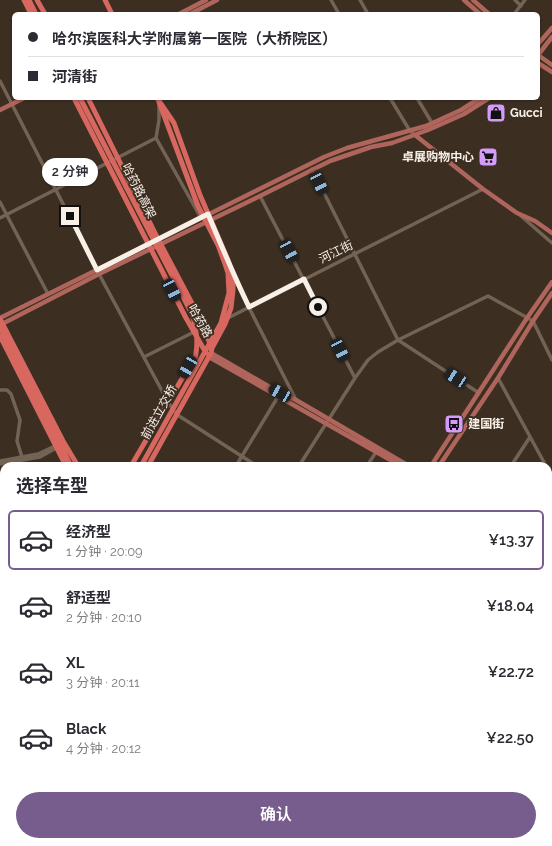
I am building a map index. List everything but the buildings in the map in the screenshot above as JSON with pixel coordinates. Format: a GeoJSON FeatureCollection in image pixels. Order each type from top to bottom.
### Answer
{"type":"FeatureCollection","features":[{"type":"Feature","properties":{"kind":"highway"},"geometry":{"type":"LineString","coordinates":[[24,0],[30,12]]}},
{"type":"Feature","properties":{"kind":"highway"},"geometry":{"type":"LineString","coordinates":[[29,0],[35,12]]}},
{"type":"Feature","properties":{"kind":"highway"},"geometry":{"type":"LineString","coordinates":[[37,0],[44,12]]}},
{"type":"Feature","properties":{"kind":"highway"},"geometry":{"type":"LineString","coordinates":[[105,0],[111,12]]}},
{"type":"Feature","properties":{"kind":"highway","name":"哈药路"},"geometry":{"type":"LineString","coordinates":[[75,100],[194,332],[201,344],[211,353]]}},
{"type":"Feature","properties":{"kind":"highway","name":"哈药路高架"},"geometry":{"type":"LineString","coordinates":[[81,100],[192,314],[197,331],[198,348],[190,378]]}},
{"type":"Feature","properties":{"kind":"highway","name":"哈药路"},"geometry":{"type":"LineString","coordinates":[[89,100],[159,242],[196,311],[207,334],[211,353]]}},
{"type":"Feature","properties":{"kind":"highway"},"geometry":{"type":"LineString","coordinates":[[150,462],[211,353],[228,318],[232,302],[234,276],[210,220],[174,123],[158,100]]}},
{"type":"Feature","properties":{"kind":"highway","name":"前进立交桥"},"geometry":{"type":"LineString","coordinates":[[143,462],[221,323],[228,299],[229,280],[218,245],[198,206],[158,100]]}},
{"type":"Feature","properties":{"kind":"highway"},"geometry":{"type":"LineString","coordinates":[[0,318],[1,325],[68,462]]}},
{"type":"Feature","properties":{"kind":"highway"},"geometry":{"type":"LineString","coordinates":[[1,325],[63,442],[76,462]]}},
{"type":"Feature","properties":{"kind":"highway"},"geometry":{"type":"LineString","coordinates":[[133,462],[207,334]]}},
{"type":"Feature","properties":{"kind":"highway"},"geometry":{"type":"LineString","coordinates":[[0,336],[64,462]]}},
{"type":"Feature","properties":{"kind":"main road"},"geometry":{"type":"LineString","coordinates":[[184,12],[206,0]]}},
{"type":"Feature","properties":{"kind":"main road"},"geometry":{"type":"LineString","coordinates":[[194,12],[217,0]]}},
{"type":"Feature","properties":{"kind":"main road"},"geometry":{"type":"LineString","coordinates":[[464,0],[478,12]]}},
{"type":"Feature","properties":{"kind":"main road"},"geometry":{"type":"LineString","coordinates":[[473,0],[487,12]]}},
{"type":"Feature","properties":{"kind":"main road"},"geometry":{"type":"LineString","coordinates":[[540,42],[552,28]]}},
{"type":"Feature","properties":{"kind":"main road"},"geometry":{"type":"LineString","coordinates":[[540,52],[552,37]]}},
{"type":"Feature","properties":{"kind":"main road"},"geometry":{"type":"LineString","coordinates":[[540,56],[552,65]]}},
{"type":"Feature","properties":{"kind":"main road"},"geometry":{"type":"LineString","coordinates":[[540,64],[552,72]]}},
{"type":"Feature","properties":{"kind":"main road"},"geometry":{"type":"LineString","coordinates":[[0,110],[20,100]]}},
{"type":"Feature","properties":{"kind":"main road"},"geometry":{"type":"LineString","coordinates":[[159,242],[208,214],[324,157],[347,148],[410,131],[432,123],[461,110],[477,100]]}},
{"type":"Feature","properties":{"kind":"main road"},"geometry":{"type":"LineString","coordinates":[[1,325],[98,272],[150,246],[260,196],[312,169],[344,155],[414,135],[464,114],[486,100]]}},
{"type":"Feature","properties":{"kind":"main road"},"geometry":{"type":"LineString","coordinates":[[414,135],[483,189],[517,213],[552,233]]}},
{"type":"Feature","properties":{"kind":"main road"},"geometry":{"type":"LineString","coordinates":[[0,318],[48,294],[98,272]]}},
{"type":"Feature","properties":{"kind":"main road"},"geometry":{"type":"LineString","coordinates":[[434,462],[552,282]]}},
{"type":"Feature","properties":{"kind":"main road"},"geometry":{"type":"LineString","coordinates":[[442,462],[498,378],[532,321],[552,294]]}},
{"type":"Feature","properties":{"kind":"main road","name":"哈药路"},"geometry":{"type":"LineString","coordinates":[[211,353],[279,395],[402,462]]}},
{"type":"Feature","properties":{"kind":"main road","name":"哈药路"},"geometry":{"type":"LineString","coordinates":[[279,395],[296,400],[327,422],[394,462]]}},
{"type":"Feature","properties":{"kind":"street"},"geometry":{"type":"LineString","coordinates":[[331,0],[338,12]]}},
{"type":"Feature","properties":{"kind":"street"},"geometry":{"type":"LineString","coordinates":[[360,0],[367,12]]}},
{"type":"Feature","properties":{"kind":"street"},"geometry":{"type":"LineString","coordinates":[[515,0],[521,6]]}},
{"type":"Feature","properties":{"kind":"street"},"geometry":{"type":"LineString","coordinates":[[516,12],[524,0]]}},
{"type":"Feature","properties":{"kind":"street"},"geometry":{"type":"LineString","coordinates":[[0,81],[98,272],[168,402],[176,414],[250,462]]}},
{"type":"Feature","properties":{"kind":"street"},"geometry":{"type":"LineString","coordinates":[[158,100],[159,120],[156,138],[201,218]]}},
{"type":"Feature","properties":{"kind":"street"},"geometry":{"type":"LineString","coordinates":[[392,100],[410,131],[414,135]]}},
{"type":"Feature","properties":{"kind":"street"},"geometry":{"type":"LineString","coordinates":[[418,100],[432,123]]}},
{"type":"Feature","properties":{"kind":"street"},"geometry":{"type":"LineString","coordinates":[[0,218],[156,138]]}},
{"type":"Feature","properties":{"kind":"street"},"geometry":{"type":"LineString","coordinates":[[312,169],[398,340],[479,393]]}},
{"type":"Feature","properties":{"kind":"street","name":"河江街"},"geometry":{"type":"LineString","coordinates":[[228,318],[483,189]]}},
{"type":"Feature","properties":{"kind":"street"},"geometry":{"type":"LineString","coordinates":[[260,196],[355,378]]}},
{"type":"Feature","properties":{"kind":"street"},"geometry":{"type":"LineString","coordinates":[[0,202],[48,294]]}},
{"type":"Feature","properties":{"kind":"street"},"geometry":{"type":"LineString","coordinates":[[517,213],[552,243]]}},
{"type":"Feature","properties":{"kind":"street"},"geometry":{"type":"LineString","coordinates":[[234,276],[296,400]]}},
{"type":"Feature","properties":{"kind":"street"},"geometry":{"type":"LineString","coordinates":[[302,462],[368,360],[398,340],[488,296],[532,321],[552,360]]}},
{"type":"Feature","properties":{"kind":"street"},"geometry":{"type":"LineString","coordinates":[[144,357],[194,332]]}},
{"type":"Feature","properties":{"kind":"street"},"geometry":{"type":"LineString","coordinates":[[498,378],[544,462]]}},
{"type":"Feature","properties":{"kind":"street"},"geometry":{"type":"LineString","coordinates":[[0,390],[7,390],[11,394],[20,420],[17,441],[22,458]]}},
{"type":"Feature","properties":{"kind":"street"},"geometry":{"type":"LineString","coordinates":[[239,462],[279,395]]}},
{"type":"Feature","properties":{"kind":"street"},"geometry":{"type":"LineString","coordinates":[[514,462],[530,437]]}},
{"type":"Feature","properties":{"kind":"street"},"geometry":{"type":"LineString","coordinates":[[11,462],[40,457],[63,442]]}},
{"type":"Feature","properties":{"kind":"street"},"geometry":{"type":"LineString","coordinates":[[0,461],[38,454],[56,447]]}},
{"type":"Feature","properties":{"kind":"street"},"geometry":{"type":"LineString","coordinates":[[370,462],[376,452]]}},
{"type":"Feature","properties":{"kind":"place","name":"Gucci"},"geometry":{"type":"Point","coordinates":[496,113]}},
{"type":"Feature","properties":{"kind":"place","name":"卓展购物中心"},"geometry":{"type":"Point","coordinates":[488,157]}},
{"type":"Feature","properties":{"kind":"place","name":"建国街"},"geometry":{"type":"Point","coordinates":[454,424]}},
{"type":"Feature","properties":{"kind":"route"},"geometry":{"type":"LineString","coordinates":[[70,216],[97,270],[208,214],[234,276],[249,307],[304,279],[318,307]]}}]}
